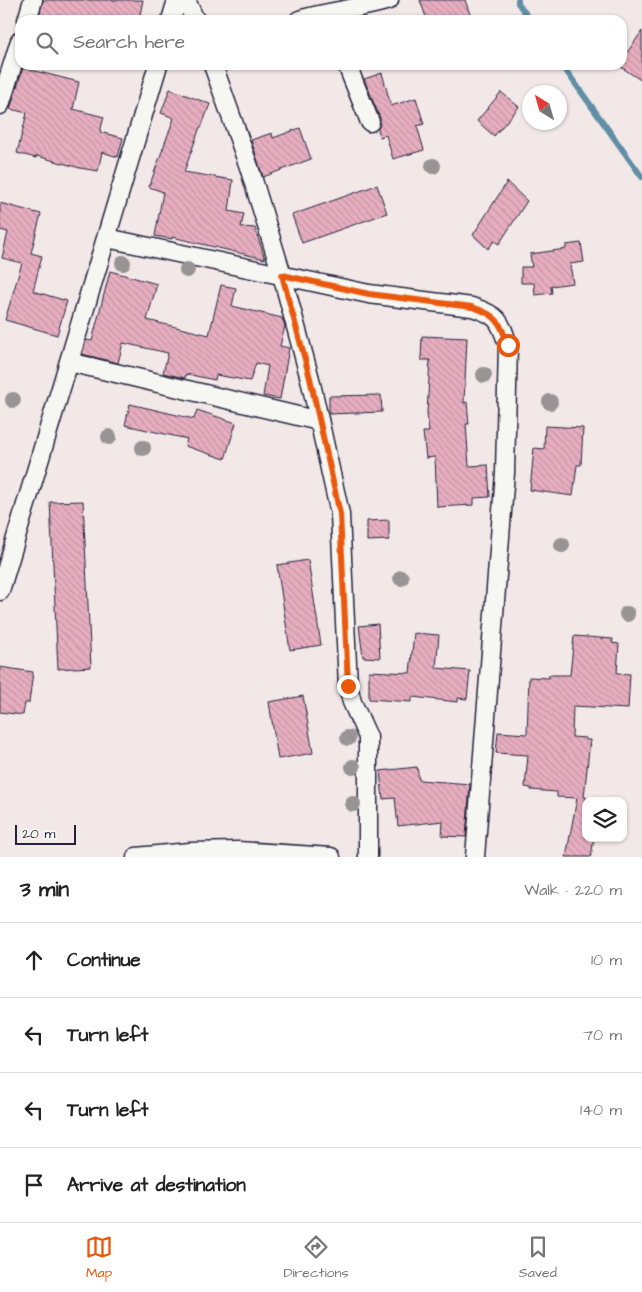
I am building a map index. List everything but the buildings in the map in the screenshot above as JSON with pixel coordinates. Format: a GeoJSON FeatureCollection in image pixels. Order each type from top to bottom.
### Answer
{"type":"FeatureCollection","features":[{"type":"Feature","properties":{"kind":"street"},"geometry":{"type":"LineString","coordinates":[[28,15],[33,0]]}},
{"type":"Feature","properties":{"kind":"street"},"geometry":{"type":"LineString","coordinates":[[172,15],[177,0]]}},
{"type":"Feature","properties":{"kind":"street"},"geometry":{"type":"LineString","coordinates":[[186,0],[193,15]]}},
{"type":"Feature","properties":{"kind":"street"},"geometry":{"type":"LineString","coordinates":[[331,15],[389,0]]}},
{"type":"Feature","properties":{"kind":"street"},"geometry":{"type":"LineString","coordinates":[[0,106],[15,58]]}},
{"type":"Feature","properties":{"kind":"street"},"geometry":{"type":"LineString","coordinates":[[0,591],[157,70]]}},
{"type":"Feature","properties":{"kind":"street"},"geometry":{"type":"LineString","coordinates":[[215,70],[249,167],[282,275],[310,378],[340,514],[348,686],[352,702],[368,737],[368,857]]}},
{"type":"Feature","properties":{"kind":"street"},"geometry":{"type":"LineString","coordinates":[[349,70],[370,122]]}},
{"type":"Feature","properties":{"kind":"street"},"geometry":{"type":"LineString","coordinates":[[107,238],[369,294],[472,307],[495,316],[503,329],[508,345],[505,473],[475,857]]}},
{"type":"Feature","properties":{"kind":"street"},"geometry":{"type":"LineString","coordinates":[[69,362],[319,421]]}},
{"type":"Feature","properties":{"kind":"street"},"geometry":{"type":"LineString","coordinates":[[136,857],[190,852],[331,857]]}},
{"type":"Feature","properties":{"kind":"waterway"},"geometry":{"type":"LineString","coordinates":[[518,0],[526,15]]}},
{"type":"Feature","properties":{"kind":"waterway"},"geometry":{"type":"LineString","coordinates":[[566,70],[642,177]]}},
{"type":"Feature","properties":{"kind":"route"},"geometry":{"type":"LineString","coordinates":[[348,686],[340,514],[310,378],[282,275],[369,294],[472,307],[486,311],[495,316],[503,329],[508,345]]}}]}
